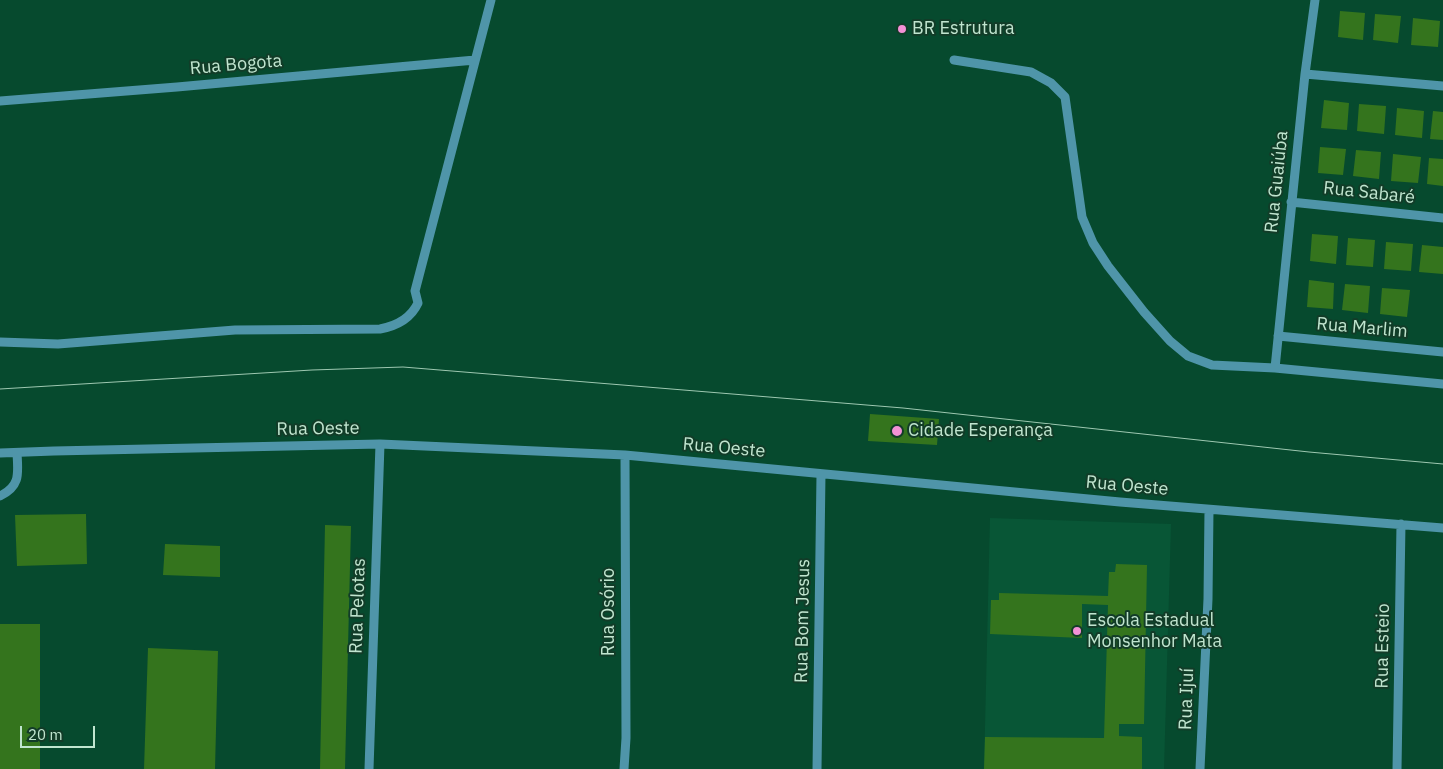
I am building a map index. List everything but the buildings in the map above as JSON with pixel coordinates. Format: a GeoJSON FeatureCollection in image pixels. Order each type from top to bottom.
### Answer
{"type":"FeatureCollection","features":[{"type":"Feature","properties":{"kind":"street"},"geometry":{"type":"LineString","coordinates":[[0,342],[58,344],[235,330],[380,328],[404,320],[418,303],[415,291],[491,0]]}},
{"type":"Feature","properties":{"kind":"street","name":"Rua Guaiúba"},"geometry":{"type":"LineString","coordinates":[[1275,368],[1291,202],[1314,0]]}},
{"type":"Feature","properties":{"kind":"street","name":"Rua Bogota"},"geometry":{"type":"LineString","coordinates":[[0,101],[475,60]]}},
{"type":"Feature","properties":{"kind":"street"},"geometry":{"type":"LineString","coordinates":[[954,60],[1031,72],[1051,82],[1065,97],[1082,217],[1093,243],[1108,266],[1144,312],[1170,341],[1188,356],[1212,365],[1275,368],[1443,384]]}},
{"type":"Feature","properties":{"kind":"street"},"geometry":{"type":"LineString","coordinates":[[1305,74],[1443,86]]}},
{"type":"Feature","properties":{"kind":"street","name":"Rua Sabaré"},"geometry":{"type":"LineString","coordinates":[[1291,202],[1443,218]]}},
{"type":"Feature","properties":{"kind":"street","name":"Rua Marlim"},"geometry":{"type":"LineString","coordinates":[[1278,336],[1443,352]]}},
{"type":"Feature","properties":{"kind":"street","name":"Rua Oeste"},"geometry":{"type":"LineString","coordinates":[[0,453],[380,444],[625,455],[1209,510],[1443,528]]}},
{"type":"Feature","properties":{"kind":"street","name":"Rua Pelotas"},"geometry":{"type":"LineString","coordinates":[[369,769],[380,444]]}},
{"type":"Feature","properties":{"kind":"street"},"geometry":{"type":"LineString","coordinates":[[0,496],[14,485],[18,476],[17,452]]}},
{"type":"Feature","properties":{"kind":"street","name":"Rua Osório"},"geometry":{"type":"LineString","coordinates":[[624,769],[626,738],[625,455]]}},
{"type":"Feature","properties":{"kind":"street","name":"Rua Bom Jesus"},"geometry":{"type":"LineString","coordinates":[[818,769],[821,474]]}},
{"type":"Feature","properties":{"kind":"street","name":"Rua Ijuí"},"geometry":{"type":"LineString","coordinates":[[1200,769],[1208,599],[1209,510]]}},
{"type":"Feature","properties":{"kind":"street","name":"Rua Esteio"},"geometry":{"type":"LineString","coordinates":[[1397,769],[1401,524]]}},
{"type":"Feature","properties":{"kind":"shaded area","name":"Escola Estadual Monsenhor Mata"},"geometry":{"type":"Polygon","coordinates":[[[990,518],[1171,524],[1164,769],[984,769],[990,518]]]}},
{"type":"Feature","properties":{"kind":"tram line"},"geometry":{"type":"LineString","coordinates":[[0,389],[312,370],[403,367],[903,408],[1309,452],[1443,464]]}},
{"type":"Feature","properties":{"kind":"place","name":"BR Estrutura"},"geometry":{"type":"Point","coordinates":[902,29]}},
{"type":"Feature","properties":{"kind":"place","name":"Cidade Esperança"},"geometry":{"type":"Point","coordinates":[897,431]}},
{"type":"Feature","properties":{"kind":"place","name":"Escola Estadual Monsenhor Mata"},"geometry":{"type":"Point","coordinates":[1077,631]}}]}
